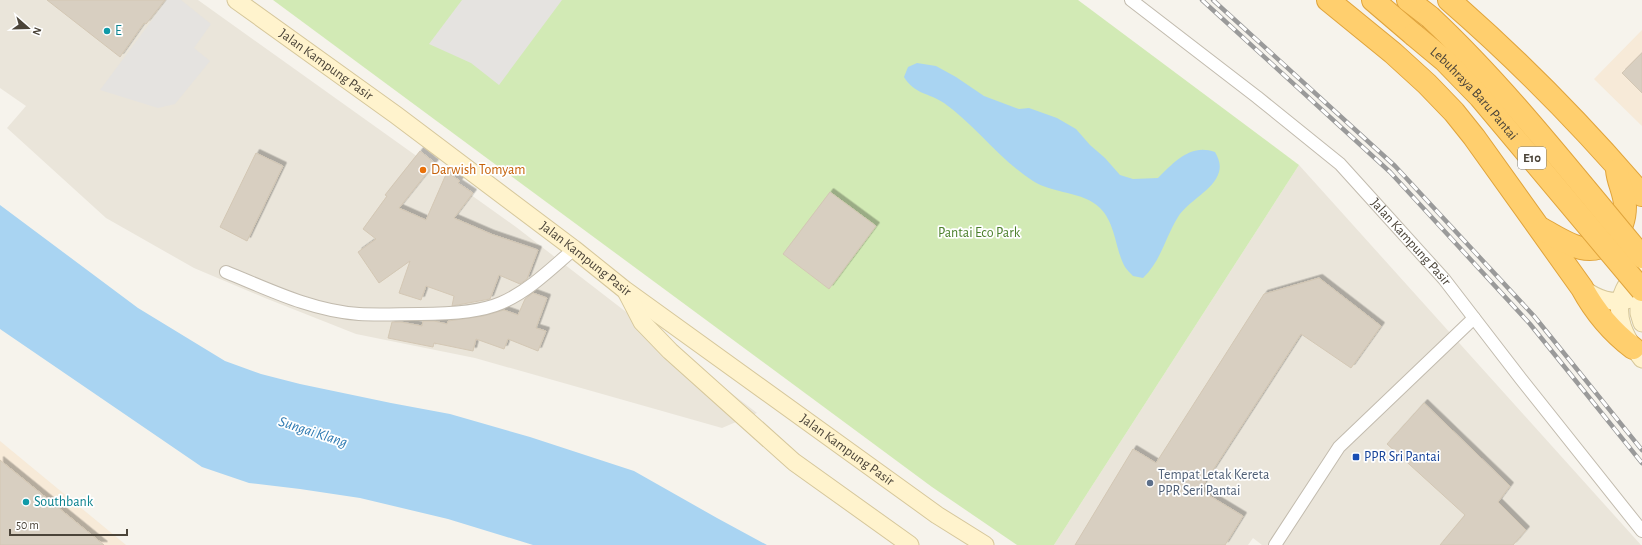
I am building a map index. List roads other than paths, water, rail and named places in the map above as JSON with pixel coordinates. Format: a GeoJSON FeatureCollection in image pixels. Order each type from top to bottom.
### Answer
{"type":"FeatureCollection","features":[{"type":"Feature","properties":{"kind":"highway"},"geometry":{"type":"LineString","coordinates":[[1328,0],[1393,53],[1443,101],[1474,137],[1582,288],[1590,302],[1617,336],[1638,354]]}},
{"type":"Feature","properties":{"kind":"highway","name":"Lebuhraya Baru Pantai"},"geometry":{"type":"LineString","coordinates":[[1373,0],[1444,60],[1480,97],[1641,293]]}},
{"type":"Feature","properties":{"kind":"highway","name":"Lebuhraya Baru Pantai"},"geometry":{"type":"LineString","coordinates":[[1408,0],[1430,17],[1496,84],[1642,257]]}},
{"type":"Feature","properties":{"kind":"highway"},"geometry":{"type":"LineString","coordinates":[[1449,0],[1486,32],[1546,90],[1642,195]]}},
{"type":"Feature","properties":{"kind":"highway"},"geometry":{"type":"LineString","coordinates":[[1537,227],[1580,248],[1590,249],[1600,247],[1614,239],[1621,228],[1625,206],[1624,197],[1618,181],[1616,165]]}},
{"type":"Feature","properties":{"kind":"highway"},"geometry":{"type":"LineString","coordinates":[[1616,165],[1642,171]]}},
{"type":"Feature","properties":{"kind":"street","name":"Jalan Kampung Pasir"},"geometry":{"type":"LineString","coordinates":[[236,0],[396,115],[574,249],[625,290],[938,516]]}},
{"type":"Feature","properties":{"kind":"street","name":"Jalan Kampung Pasir"},"geometry":{"type":"LineString","coordinates":[[1132,0],[1257,97],[1340,164],[1444,279],[1642,531]]}},
{"type":"Feature","properties":{"kind":"street"},"geometry":{"type":"LineString","coordinates":[[226,272],[295,300],[324,308],[358,314],[429,314],[464,312],[500,303],[524,290],[574,249]]}},
{"type":"Feature","properties":{"kind":"street"},"geometry":{"type":"LineString","coordinates":[[1638,354],[1625,336],[1621,326],[1621,302],[1623,290],[1642,265]]}},
{"type":"Feature","properties":{"kind":"street"},"geometry":{"type":"LineString","coordinates":[[1582,288],[1609,302],[1621,302],[1641,293],[1639,313],[1642,322]]}},
{"type":"Feature","properties":{"kind":"street"},"geometry":{"type":"LineString","coordinates":[[625,290],[642,322],[670,352],[794,462],[910,545]]}},
{"type":"Feature","properties":{"kind":"street"},"geometry":{"type":"LineString","coordinates":[[1275,545],[1338,447],[1474,318]]}},
{"type":"Feature","properties":{"kind":"street"},"geometry":{"type":"LineString","coordinates":[[938,516],[967,545]]}},
{"type":"Feature","properties":{"kind":"street"},"geometry":{"type":"LineString","coordinates":[[938,516],[984,545]]}},
{"type":"Feature","properties":{"kind":"water"},"geometry":{"type":"Polygon","coordinates":[[[917,63],[936,66],[956,77],[984,96],[1019,109],[1029,108],[1057,118],[1076,129],[1120,175],[1133,179],[1158,178],[1177,160],[1191,152],[1198,150],[1215,152],[1218,157],[1220,167],[1219,172],[1212,184],[1182,211],[1159,257],[1149,271],[1143,278],[1133,276],[1125,267],[1109,221],[1100,208],[1085,198],[1050,188],[1033,181],[1021,173],[956,112],[944,103],[912,87],[904,77],[908,67],[917,63]]]}},
{"type":"Feature","properties":{"kind":"water","name":"Sungai Klang"},"geometry":{"type":"Polygon","coordinates":[[[0,205],[138,308],[225,361],[261,374],[300,384],[450,414],[530,437],[634,471],[767,545],[533,545],[448,519],[360,498],[249,483],[202,467],[0,329],[0,205]]]}},
{"type":"Feature","properties":{"kind":"railway"},"geometry":{"type":"LineString","coordinates":[[1202,0],[1390,172],[1530,324],[1642,463]]}},
{"type":"Feature","properties":{"kind":"railway"},"geometry":{"type":"LineString","coordinates":[[1213,0],[1395,166],[1534,316],[1642,450]]}},
{"type":"Feature","properties":{"kind":"place","name":"E"},"geometry":{"type":"Point","coordinates":[107,31]}},
{"type":"Feature","properties":{"kind":"place","name":"Darwish Tomyam"},"geometry":{"type":"Point","coordinates":[423,170]}},
{"type":"Feature","properties":{"kind":"place","name":"PPR Sri Pantai"},"geometry":{"type":"Point","coordinates":[1356,457]}},
{"type":"Feature","properties":{"kind":"place","name":"Tempat Letak Kereta PPR Seri Pantai"},"geometry":{"type":"Point","coordinates":[1150,483]}},
{"type":"Feature","properties":{"kind":"place","name":"Southbank"},"geometry":{"type":"Point","coordinates":[26,502]}},
{"type":"Feature","properties":{"kind":"park label","name":"Pantai Eco Park"},"geometry":{"type":"Point","coordinates":[979,233]}}]}
